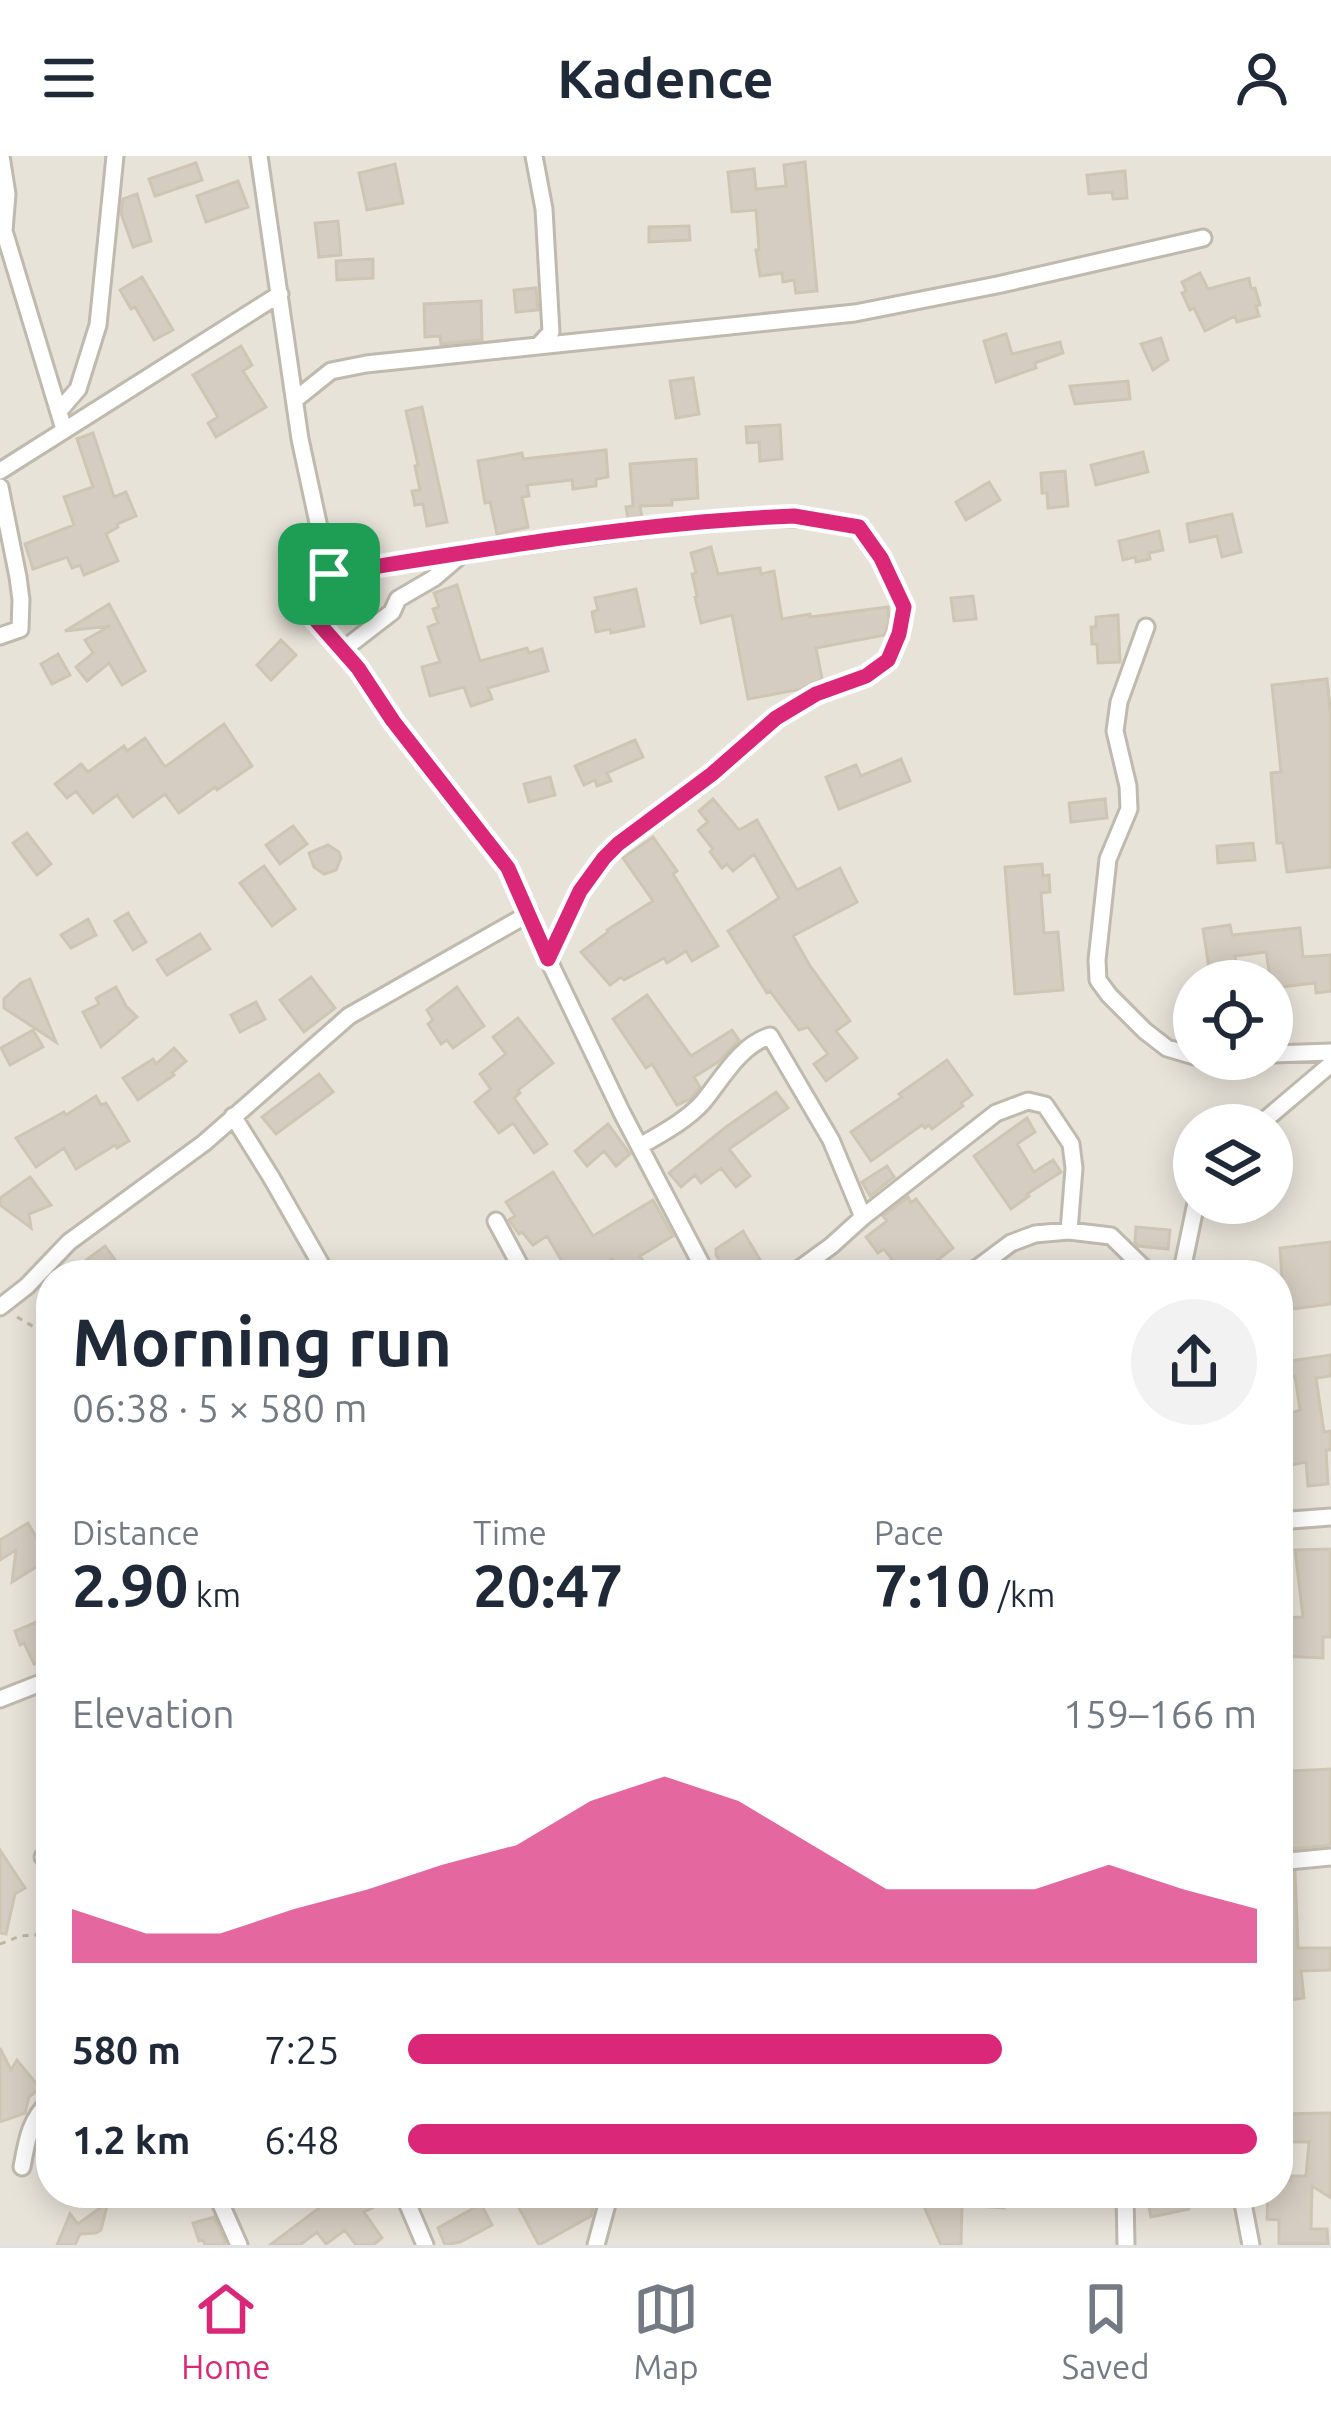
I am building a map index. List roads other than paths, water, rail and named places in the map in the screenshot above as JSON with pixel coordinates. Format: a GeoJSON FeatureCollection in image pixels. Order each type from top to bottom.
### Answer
{"type":"FeatureCollection","features":[{"type":"Feature","properties":{"kind":"street"},"geometry":{"type":"LineString","coordinates":[[1,156],[7,194],[2,231],[64,429]]}},
{"type":"Feature","properties":{"kind":"street"},"geometry":{"type":"LineString","coordinates":[[59,411],[78,389],[98,325],[115,156]]}},
{"type":"Feature","properties":{"kind":"street"},"geometry":{"type":"LineString","coordinates":[[259,156],[300,439],[329,574],[310,607],[314,618],[344,649],[393,721],[508,868],[548,959],[699,1260]]}},
{"type":"Feature","properties":{"kind":"street"},"geometry":{"type":"LineString","coordinates":[[534,156],[544,209],[551,332],[538,346]]}},
{"type":"Feature","properties":{"kind":"street"},"geometry":{"type":"LineString","coordinates":[[296,399],[331,371],[366,364],[855,313],[1203,238]]}},
{"type":"Feature","properties":{"kind":"street"},"geometry":{"type":"LineString","coordinates":[[0,471],[280,294]]}},
{"type":"Feature","properties":{"kind":"street"},"geometry":{"type":"LineString","coordinates":[[0,487],[21,600],[20,628],[0,636]]}},
{"type":"Feature","properties":{"kind":"street"},"geometry":{"type":"LineString","coordinates":[[329,574],[724,520],[794,516],[859,527],[881,558],[904,607],[888,660],[866,676],[816,694],[776,718],[712,774],[618,844],[580,891],[548,959]]}},
{"type":"Feature","properties":{"kind":"street"},"geometry":{"type":"LineString","coordinates":[[344,649],[392,612],[398,599],[434,578],[463,553]]}},
{"type":"Feature","properties":{"kind":"street"},"geometry":{"type":"LineString","coordinates":[[1146,627],[1118,702],[1115,731],[1130,809],[1108,859],[1098,980],[1145,1031],[1173,1050]]}},
{"type":"Feature","properties":{"kind":"street"},"geometry":{"type":"LineString","coordinates":[[51,1260],[203,1143],[349,1016],[530,914]]}},
{"type":"Feature","properties":{"kind":"street"},"geometry":{"type":"LineString","coordinates":[[640,1146],[686,1117],[758,1040],[770,1036],[831,1140],[863,1216]]}},
{"type":"Feature","properties":{"kind":"street"},"geometry":{"type":"LineString","coordinates":[[1293,1053],[1331,1052]]}},
{"type":"Feature","properties":{"kind":"street"},"geometry":{"type":"LineString","coordinates":[[1284,1104],[1331,1064]]}},
{"type":"Feature","properties":{"kind":"street"},"geometry":{"type":"LineString","coordinates":[[812,1260],[996,1113],[1028,1102],[1045,1106],[1071,1144],[1069,1231]]}},
{"type":"Feature","properties":{"kind":"street"},"geometry":{"type":"LineString","coordinates":[[233,1117],[319,1260]]}},
{"type":"Feature","properties":{"kind":"street"},"geometry":{"type":"LineString","coordinates":[[496,1221],[517,1260]]}},
{"type":"Feature","properties":{"kind":"street"},"geometry":{"type":"LineString","coordinates":[[1184,1260],[1192,1224]]}},
{"type":"Feature","properties":{"kind":"street"},"geometry":{"type":"LineString","coordinates":[[988,1260],[1011,1243],[1035,1234],[1069,1231],[1111,1236],[1136,1260]]}},
{"type":"Feature","properties":{"kind":"street"},"geometry":{"type":"LineString","coordinates":[[0,1307],[36,1276]]}},
{"type":"Feature","properties":{"kind":"street"},"geometry":{"type":"LineString","coordinates":[[1293,1520],[1331,1517]]}},
{"type":"Feature","properties":{"kind":"street"},"geometry":{"type":"LineString","coordinates":[[0,1700],[36,1685]]}},
{"type":"Feature","properties":{"kind":"street"},"geometry":{"type":"LineString","coordinates":[[1293,1861],[1331,1857]]}},
{"type":"Feature","properties":{"kind":"street"},"geometry":{"type":"LineString","coordinates":[[22,2167],[36,2115]]}},
{"type":"Feature","properties":{"kind":"street"},"geometry":{"type":"LineString","coordinates":[[223,2208],[239,2245]]}},
{"type":"Feature","properties":{"kind":"street"},"geometry":{"type":"LineString","coordinates":[[410,2208],[425,2245]]}},
{"type":"Feature","properties":{"kind":"street"},"geometry":{"type":"LineString","coordinates":[[596,2245],[606,2208]]}},
{"type":"Feature","properties":{"kind":"street"},"geometry":{"type":"LineString","coordinates":[[1125,2208],[1126,2245]]}},
{"type":"Feature","properties":{"kind":"street"},"geometry":{"type":"LineString","coordinates":[[1244,2208],[1251,2245]]}}]}
